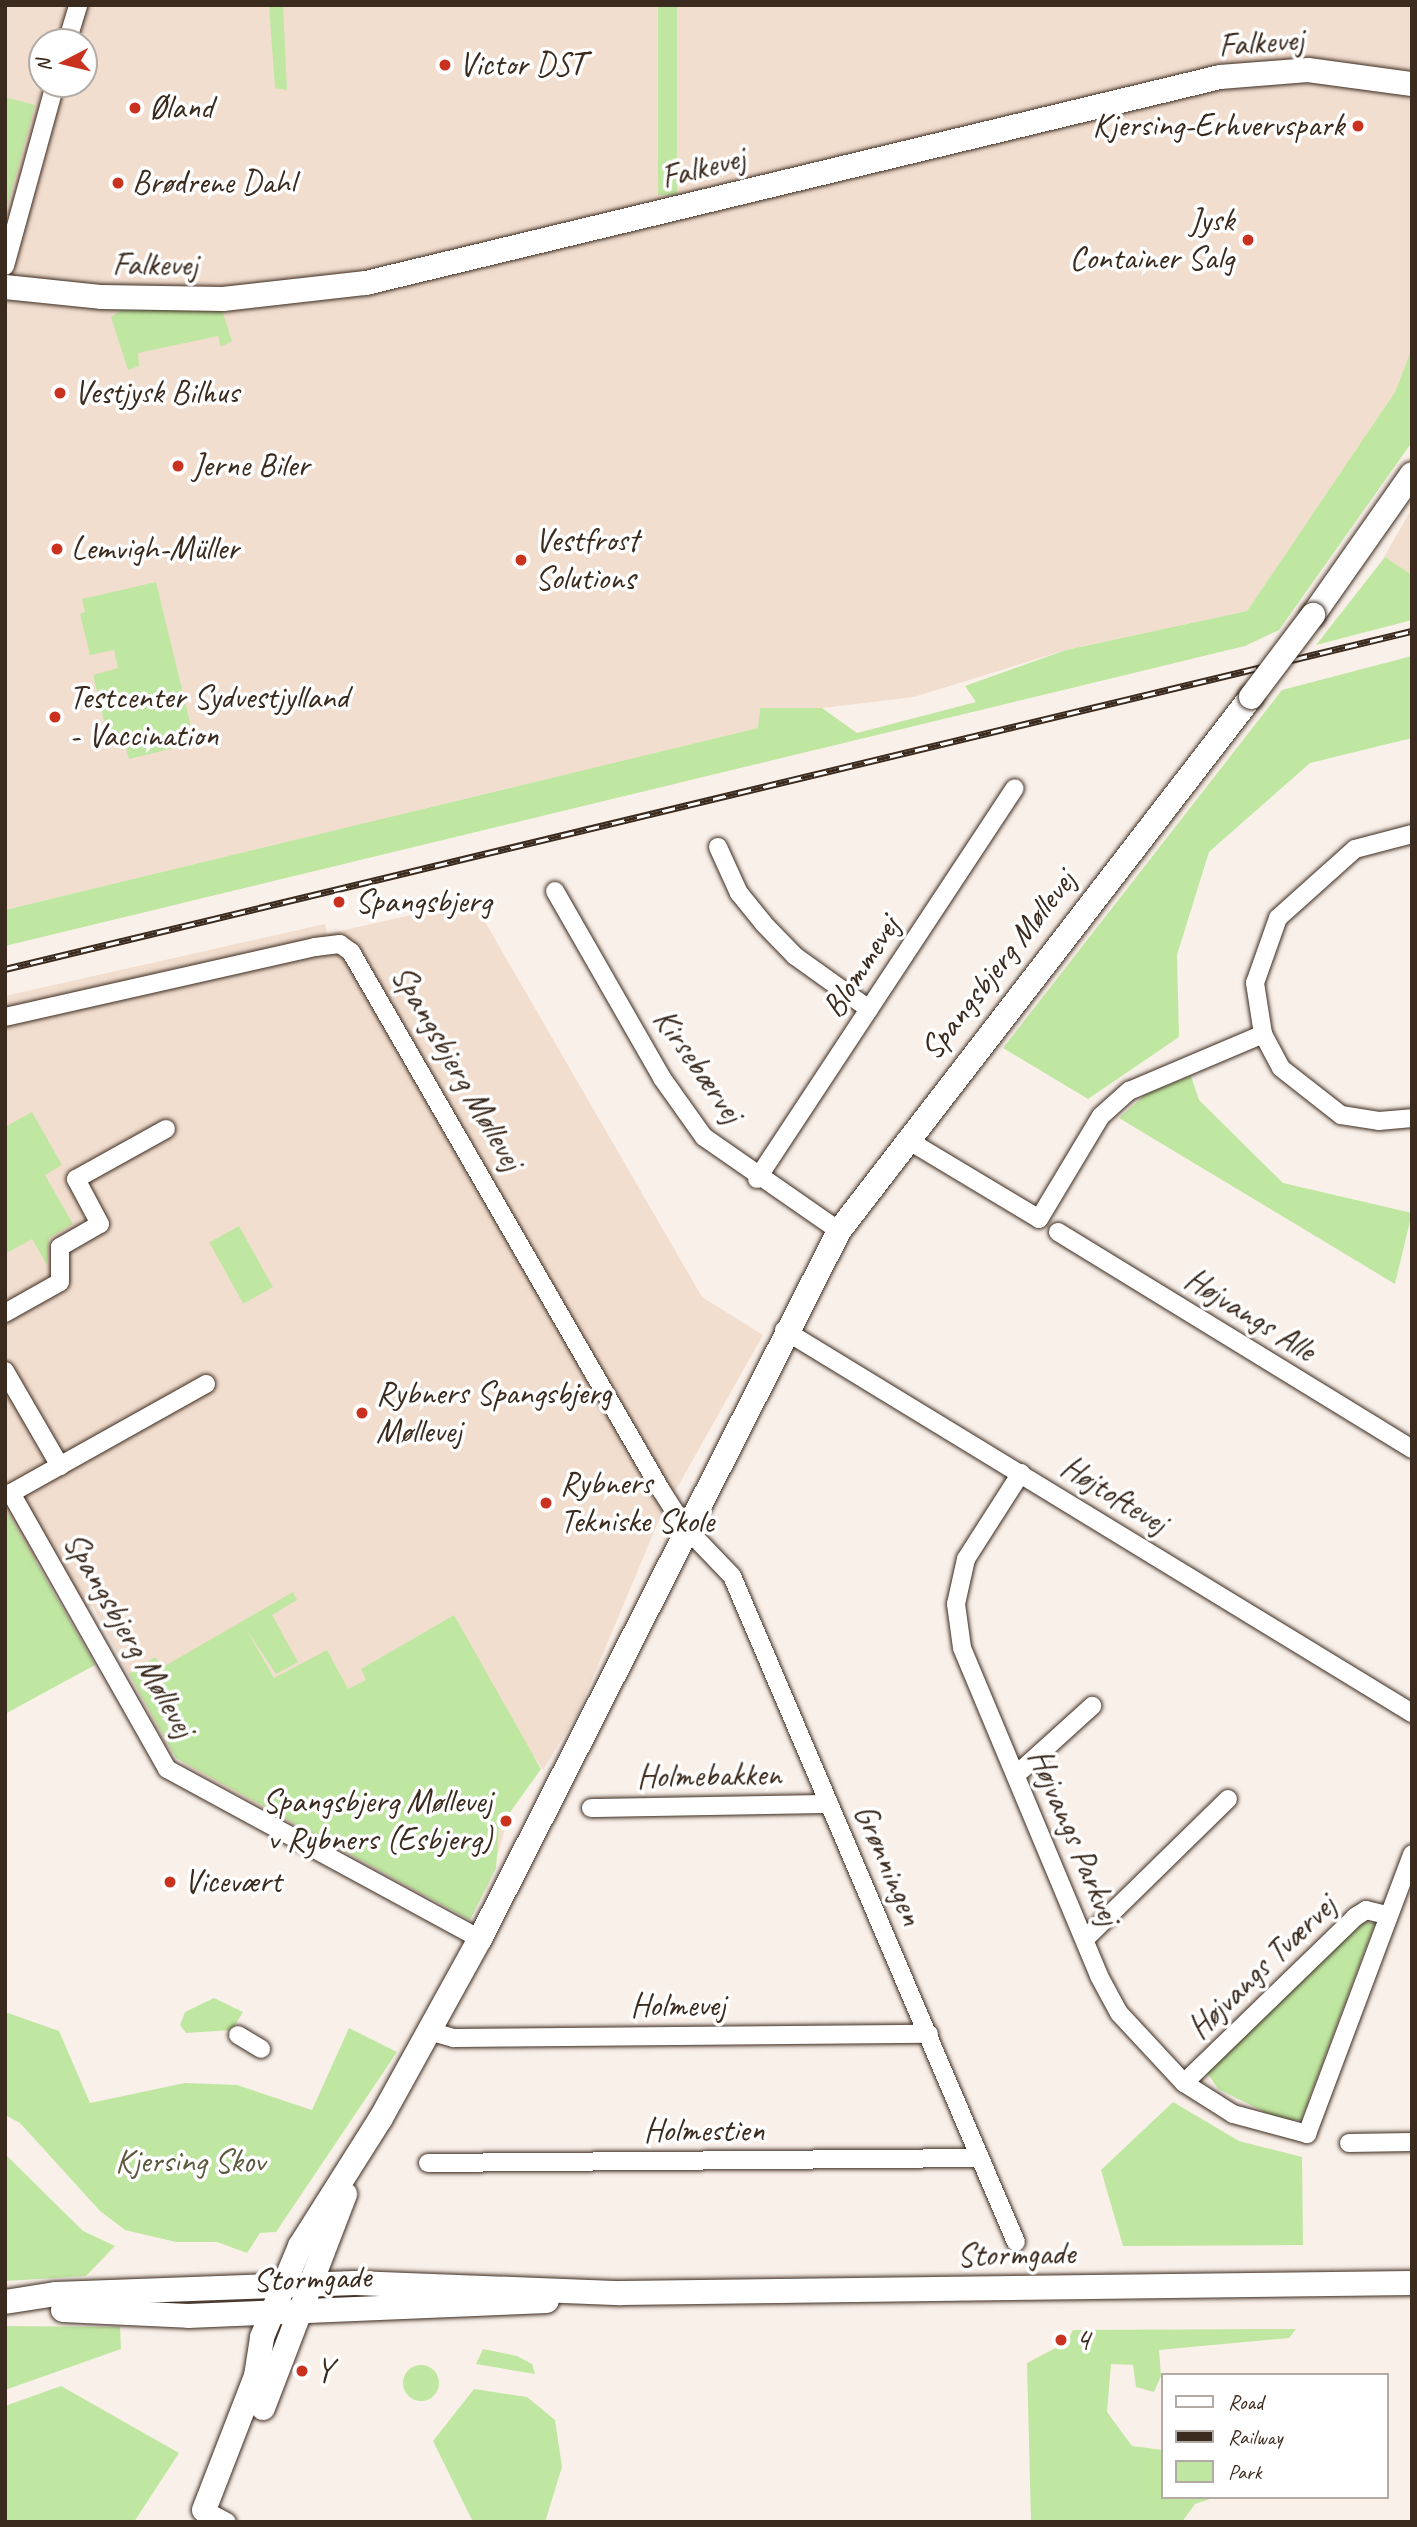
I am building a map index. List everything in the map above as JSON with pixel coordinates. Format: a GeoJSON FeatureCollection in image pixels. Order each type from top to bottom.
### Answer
{"type":"FeatureCollection","features":[{"type":"Feature","properties":{"kind":"street"},"geometry":{"type":"LineString","coordinates":[[71,28],[78,5]]}},
{"type":"Feature","properties":{"kind":"street","name":"Falkevej"},"geometry":{"type":"LineString","coordinates":[[5,286],[196,299],[366,283],[1220,77],[1308,70],[1412,84]]}},
{"type":"Feature","properties":{"kind":"street"},"geometry":{"type":"LineString","coordinates":[[5,266],[51,98]]}},
{"type":"Feature","properties":{"kind":"street","name":"Spangsbjerg Møllevej"},"geometry":{"type":"LineString","coordinates":[[200,2516],[256,2423],[290,2300],[381,2118],[480,1939],[598,1710],[684,1526],[784,1330],[839,1231],[906,1139],[1251,697],[1313,615],[1412,474]]}},
{"type":"Feature","properties":{"kind":"street","name":"Blommevej"},"geometry":{"type":"LineString","coordinates":[[757,1179],[1015,788]]}},
{"type":"Feature","properties":{"kind":"street"},"geometry":{"type":"LineString","coordinates":[[1412,834],[1355,849],[1313,879],[1278,918],[1255,983],[1263,1034],[1281,1068],[1341,1115],[1378,1121],[1412,1118]]}},
{"type":"Feature","properties":{"kind":"street"},"geometry":{"type":"LineString","coordinates":[[718,847],[739,893],[763,923],[795,956],[870,1009]]}},
{"type":"Feature","properties":{"kind":"street","name":"Kirsebærvej"},"geometry":{"type":"LineString","coordinates":[[555,891],[662,1078],[704,1137],[757,1179],[839,1231]]}},
{"type":"Feature","properties":{"kind":"street","name":"Spangsbjerg Møllevej"},"geometry":{"type":"LineString","coordinates":[[5,1017],[315,947],[340,944],[351,952],[684,1526]]}},
{"type":"Feature","properties":{"kind":"street"},"geometry":{"type":"LineString","coordinates":[[906,1139],[1039,1219],[1101,1116],[1129,1091],[1263,1034]]}},
{"type":"Feature","properties":{"kind":"street"},"geometry":{"type":"LineString","coordinates":[[5,1313],[60,1282],[60,1247],[100,1224],[76,1179],[166,1129]]}},
{"type":"Feature","properties":{"kind":"street","name":"Højvangs Alle"},"geometry":{"type":"LineString","coordinates":[[1058,1231],[1412,1449]]}},
{"type":"Feature","properties":{"kind":"street","name":"Højtoftevej"},"geometry":{"type":"LineString","coordinates":[[784,1330],[1412,1713]]}},
{"type":"Feature","properties":{"kind":"street"},"geometry":{"type":"LineString","coordinates":[[5,1371],[60,1466]]}},
{"type":"Feature","properties":{"kind":"street","name":"Spangsbjerg Møllevej"},"geometry":{"type":"LineString","coordinates":[[206,1384],[11,1493],[167,1769],[480,1939]]}},
{"type":"Feature","properties":{"kind":"street","name":"Højvangs Parkvej"},"geometry":{"type":"LineString","coordinates":[[1021,1473],[965,1559],[956,1604],[962,1648],[1085,1939],[1119,2013],[1184,2083],[1233,2114],[1307,2134]]}},
{"type":"Feature","properties":{"kind":"street","name":"Grønningen"},"geometry":{"type":"LineString","coordinates":[[684,1526],[732,1576],[1016,2242]]}},
{"type":"Feature","properties":{"kind":"street"},"geometry":{"type":"LineString","coordinates":[[1016,1776],[1092,1706]]}},
{"type":"Feature","properties":{"kind":"street"},"geometry":{"type":"LineString","coordinates":[[1085,1939],[1228,1799]]}},
{"type":"Feature","properties":{"kind":"street","name":"Holmebakken"},"geometry":{"type":"LineString","coordinates":[[591,1808],[829,1804]]}},
{"type":"Feature","properties":{"kind":"street","name":"Højvangs Tværvej"},"geometry":{"type":"LineString","coordinates":[[1307,2134],[1412,1854]]}},
{"type":"Feature","properties":{"kind":"street","name":"Højvangs Tværvej"},"geometry":{"type":"LineString","coordinates":[[1184,2083],[1355,1917],[1366,1909],[1387,1915]]}},
{"type":"Feature","properties":{"kind":"street","name":"Holmevej"},"geometry":{"type":"LineString","coordinates":[[429,2031],[454,2038],[929,2034]]}},
{"type":"Feature","properties":{"kind":"street"},"geometry":{"type":"LineString","coordinates":[[238,2035],[261,2049]]}},
{"type":"Feature","properties":{"kind":"street"},"geometry":{"type":"LineString","coordinates":[[1349,2143],[1412,2142]]}},
{"type":"Feature","properties":{"kind":"street","name":"Holmestien"},"geometry":{"type":"LineString","coordinates":[[428,2163],[980,2158]]}},
{"type":"Feature","properties":{"kind":"street","name":"Stormgade"},"geometry":{"type":"LineString","coordinates":[[5,2302],[83,2310],[290,2300],[452,2296],[480,2288],[621,2293],[1412,2283]]}},
{"type":"Feature","properties":{"kind":"street","name":"Stormgade"},"geometry":{"type":"LineString","coordinates":[[5,2302],[56,2294],[290,2300],[427,2310],[621,2293]]}},
{"type":"Feature","properties":{"kind":"street"},"geometry":{"type":"LineString","coordinates":[[200,2516],[227,2522]]}},
{"type":"Feature","properties":{"kind":"shaded area"},"geometry":{"type":"Polygon","coordinates":[[[5,5],[1412,5],[1412,348],[1395,392],[1247,611],[1066,650],[914,697],[822,708],[760,708],[759,728],[5,910],[5,5]]]}},
{"type":"Feature","properties":{"kind":"shaded area"},"geometry":{"type":"Polygon","coordinates":[[[1412,508],[1412,576],[1384,557],[1412,508]]]}},
{"type":"Feature","properties":{"kind":"shaded area","name":"Rybners Spangsbjerg Møllevej"},"geometry":{"type":"Polygon","coordinates":[[[473,901],[702,1297],[763,1335],[659,1520],[578,1713],[543,1770],[534,1756],[500,1826],[505,1829],[487,1890],[443,1867],[426,1897],[186,1766],[166,1746],[92,1605],[74,1615],[41,1558],[21,1563],[5,1537],[5,996],[325,924],[327,934],[473,901]]]}},
{"type":"Feature","properties":{"kind":"green space"},"geometry":{"type":"Polygon","coordinates":[[[269,5],[283,5],[287,90],[275,88],[269,5]]]}},
{"type":"Feature","properties":{"kind":"green space"},"geometry":{"type":"Polygon","coordinates":[[[658,5],[677,5],[677,195],[658,195],[658,5]]]}},
{"type":"Feature","properties":{"kind":"green space"},"geometry":{"type":"Polygon","coordinates":[[[5,97],[35,105],[8,204],[5,203],[5,97]]]}},
{"type":"Feature","properties":{"kind":"green space"},"geometry":{"type":"Polygon","coordinates":[[[123,309],[222,310],[232,341],[221,347],[218,336],[138,353],[139,366],[128,370],[111,317],[123,309]]]}},
{"type":"Feature","properties":{"kind":"green space"},"geometry":{"type":"Polygon","coordinates":[[[1412,348],[1412,442],[1279,630],[1245,646],[5,946],[5,910],[758,728],[760,708],[822,708],[857,733],[976,702],[965,686],[1066,650],[1247,611],[1395,392],[1412,348]]]}},
{"type":"Feature","properties":{"kind":"green space"},"geometry":{"type":"Polygon","coordinates":[[[1385,557],[1412,575],[1412,620],[1316,645],[1385,557]]]}},
{"type":"Feature","properties":{"kind":"green space"},"geometry":{"type":"Polygon","coordinates":[[[156,582],[195,743],[129,759],[122,734],[108,737],[93,675],[118,668],[114,650],[90,655],[80,614],[85,612],[82,599],[156,582]]]}},
{"type":"Feature","properties":{"kind":"green space"},"geometry":{"type":"Polygon","coordinates":[[[1412,656],[1412,738],[1310,763],[1209,852],[1177,955],[1179,1037],[1088,1099],[1003,1048],[1282,690],[1412,656]]]}},
{"type":"Feature","properties":{"kind":"green space"},"geometry":{"type":"Polygon","coordinates":[[[1191,1076],[1199,1100],[1283,1183],[1412,1213],[1395,1284],[1119,1118],[1146,1094],[1191,1076]]]}},
{"type":"Feature","properties":{"kind":"green space"},"geometry":{"type":"Polygon","coordinates":[[[32,1112],[62,1165],[45,1175],[73,1224],[49,1238],[47,1265],[32,1239],[5,1254],[5,1127],[32,1112]]]}},
{"type":"Feature","properties":{"kind":"green space"},"geometry":{"type":"Polygon","coordinates":[[[239,1226],[273,1287],[243,1304],[209,1242],[239,1226]]]}},
{"type":"Feature","properties":{"kind":"green space"},"geometry":{"type":"Polygon","coordinates":[[[5,1508],[95,1665],[5,1714],[5,1508]]]}},
{"type":"Feature","properties":{"kind":"green space"},"geometry":{"type":"Polygon","coordinates":[[[293,1592],[297,1600],[272,1615],[298,1662],[276,1674],[246,1629],[274,1678],[327,1650],[348,1689],[366,1680],[361,1669],[454,1615],[541,1769],[499,1828],[496,1868],[470,1920],[176,1758],[129,1674],[155,1657],[163,1667],[293,1592]]]}},
{"type":"Feature","properties":{"kind":"green space"},"geometry":{"type":"Polygon","coordinates":[[[1362,1922],[1375,1923],[1301,2120],[1281,2120],[1218,2089],[1206,2071],[1362,1922]]]}},
{"type":"Feature","properties":{"kind":"green space"},"geometry":{"type":"Polygon","coordinates":[[[214,1998],[243,2012],[232,2030],[186,2033],[180,2025],[185,2012],[214,1998]]]}},
{"type":"Feature","properties":{"kind":"green space","name":"Kjersing Skov"},"geometry":{"type":"Polygon","coordinates":[[[5,2012],[59,2031],[90,2103],[185,2083],[237,2085],[312,2110],[349,2028],[397,2052],[276,2232],[260,2233],[247,2253],[217,2242],[176,2242],[125,2230],[100,2211],[20,2123],[5,2115],[5,2012]]]}},
{"type":"Feature","properties":{"kind":"green space"},"geometry":{"type":"Polygon","coordinates":[[[1173,2102],[1239,2141],[1302,2157],[1303,2245],[1123,2246],[1101,2170],[1173,2102]]]}},
{"type":"Feature","properties":{"kind":"green space","name":"Kjersing Skov"},"geometry":{"type":"Polygon","coordinates":[[[5,2154],[83,2231],[115,2246],[86,2276],[5,2281],[5,2154]]]}},
{"type":"Feature","properties":{"kind":"green space"},"geometry":{"type":"Polygon","coordinates":[[[5,2326],[120,2327],[121,2349],[5,2390],[5,2326]]]}},
{"type":"Feature","properties":{"kind":"green space"},"geometry":{"type":"Polygon","coordinates":[[[1296,2329],[1289,2338],[1159,2350],[1161,2376],[1154,2392],[1136,2387],[1133,2365],[1111,2364],[1107,2412],[1132,2446],[1162,2450],[1162,2499],[1210,2499],[1195,2504],[1182,2522],[1031,2522],[1027,2363],[1067,2342],[1073,2330],[1296,2329]]]}},
{"type":"Feature","properties":{"kind":"green space"},"geometry":{"type":"Polygon","coordinates":[[[483,2349],[517,2356],[532,2364],[535,2374],[476,2364],[483,2349]]]}},
{"type":"Feature","properties":{"kind":"green space"},"geometry":{"type":"Polygon","coordinates":[[[421,2365],[434,2370],[439,2383],[434,2396],[421,2401],[408,2396],[403,2383],[408,2370],[421,2365]]]}},
{"type":"Feature","properties":{"kind":"green space"},"geometry":{"type":"Polygon","coordinates":[[[61,2386],[179,2453],[134,2522],[5,2522],[5,2406],[61,2386]]]}},
{"type":"Feature","properties":{"kind":"green space"},"geometry":{"type":"Polygon","coordinates":[[[474,2389],[527,2397],[555,2420],[562,2467],[545,2522],[473,2522],[433,2441],[474,2389]]]}},
{"type":"Feature","properties":{"kind":"railway"},"geometry":{"type":"LineString","coordinates":[[5,969],[1412,631]]}},
{"type":"Feature","properties":{"kind":"place","name":"Victor DST"},"geometry":{"type":"Point","coordinates":[445,65]}},
{"type":"Feature","properties":{"kind":"place","name":"Øland"},"geometry":{"type":"Point","coordinates":[135,108]}},
{"type":"Feature","properties":{"kind":"place","name":"Kjersing-Erhvervspark"},"geometry":{"type":"Point","coordinates":[1358,126]}},
{"type":"Feature","properties":{"kind":"place","name":"Brødrene Dahl"},"geometry":{"type":"Point","coordinates":[118,183]}},
{"type":"Feature","properties":{"kind":"place","name":"Jysk Container Salg"},"geometry":{"type":"Point","coordinates":[1248,240]}},
{"type":"Feature","properties":{"kind":"place","name":"Vestjysk Bilhus"},"geometry":{"type":"Point","coordinates":[60,393]}},
{"type":"Feature","properties":{"kind":"place","name":"Jerne Biler"},"geometry":{"type":"Point","coordinates":[178,466]}},
{"type":"Feature","properties":{"kind":"place","name":"Lemvigh-Müller"},"geometry":{"type":"Point","coordinates":[57,549]}},
{"type":"Feature","properties":{"kind":"place","name":"Vestfrost Solutions"},"geometry":{"type":"Point","coordinates":[521,560]}},
{"type":"Feature","properties":{"kind":"place","name":"Testcenter Sydvestjylland - Vaccination"},"geometry":{"type":"Point","coordinates":[55,717]}},
{"type":"Feature","properties":{"kind":"place","name":"Spangsbjerg"},"geometry":{"type":"Point","coordinates":[339,902]}},
{"type":"Feature","properties":{"kind":"place","name":"Rybners Spangsbjerg Møllevej"},"geometry":{"type":"Point","coordinates":[362,1413]}},
{"type":"Feature","properties":{"kind":"place","name":"Rybners Tekniske Skole"},"geometry":{"type":"Point","coordinates":[546,1503]}},
{"type":"Feature","properties":{"kind":"place","name":"Spangsbjerg Møllevej v Rybners (Esbjerg)"},"geometry":{"type":"Point","coordinates":[506,1821]}},
{"type":"Feature","properties":{"kind":"place","name":"Vicevært"},"geometry":{"type":"Point","coordinates":[170,1882]}},
{"type":"Feature","properties":{"kind":"place","name":"4"},"geometry":{"type":"Point","coordinates":[1061,2340]}},
{"type":"Feature","properties":{"kind":"place","name":"Y"},"geometry":{"type":"Point","coordinates":[302,2371]}}]}
